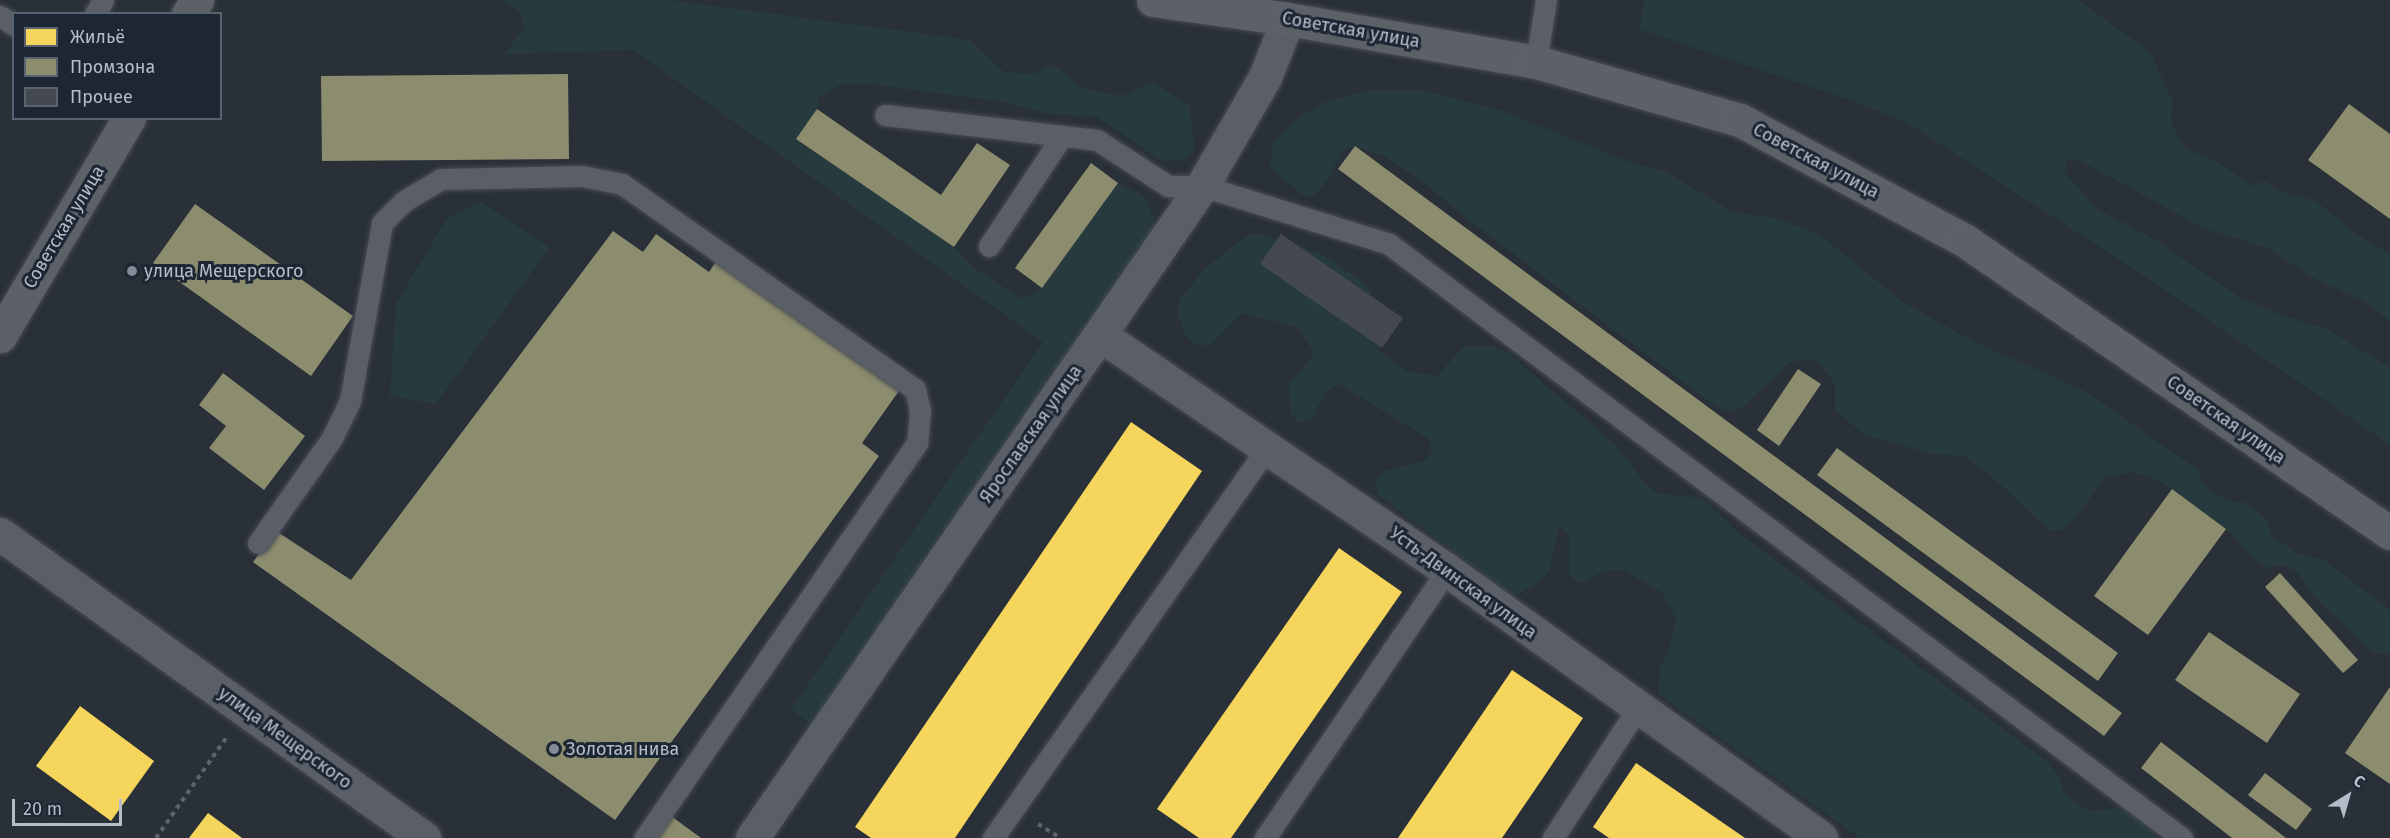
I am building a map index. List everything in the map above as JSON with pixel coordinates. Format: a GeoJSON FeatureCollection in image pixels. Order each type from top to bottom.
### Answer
{"type":"FeatureCollection","features":[{"type":"Feature","properties":{"kind":"main road","name":"Советская улица"},"geometry":{"type":"LineString","coordinates":[[1153,0],[1290,9],[1536,62],[1740,120],[1964,240],[2390,533]]}},
{"type":"Feature","properties":{"kind":"main road","name":"Советская улица"},"geometry":{"type":"LineString","coordinates":[[0,336],[128,120]]}},
{"type":"Feature","properties":{"kind":"street","name":"Ярославская улица"},"geometry":{"type":"LineString","coordinates":[[752,838],[1202,186],[1265,77],[1290,9]]}},
{"type":"Feature","properties":{"kind":"street","name":"Усть-Двинская улица"},"geometry":{"type":"LineString","coordinates":[[1100,334],[1268,446],[1447,570],[1637,709],[1821,838]]}},
{"type":"Feature","properties":{"kind":"street","name":"улица Мещерского"},"geometry":{"type":"LineString","coordinates":[[0,534],[424,838]]}},
{"type":"Feature","properties":{"kind":"lane"},"geometry":{"type":"LineString","coordinates":[[1536,62],[1546,0]]}},
{"type":"Feature","properties":{"kind":"lane"},"geometry":{"type":"LineString","coordinates":[[885,115],[1097,140],[1168,186],[1202,186],[1389,244],[2182,838]]}},
{"type":"Feature","properties":{"kind":"lane"},"geometry":{"type":"LineString","coordinates":[[989,246],[1062,136]]}},
{"type":"Feature","properties":{"kind":"lane"},"geometry":{"type":"LineString","coordinates":[[258,543],[332,438],[350,401],[382,223],[404,201],[441,179],[582,176],[622,184],[915,389],[920,411],[917,443],[644,838]]}},
{"type":"Feature","properties":{"kind":"lane"},"geometry":{"type":"LineString","coordinates":[[993,838],[1268,446]]}},
{"type":"Feature","properties":{"kind":"lane"},"geometry":{"type":"LineString","coordinates":[[1265,838],[1447,570]]}},
{"type":"Feature","properties":{"kind":"lane"},"geometry":{"type":"LineString","coordinates":[[1553,838],[1637,709]]}},
{"type":"Feature","properties":{"kind":"path"},"geometry":{"type":"LineString","coordinates":[[156,838],[246,710]]}},
{"type":"Feature","properties":{"kind":"green space"},"geometry":{"type":"Polygon","coordinates":[[[504,0],[670,0],[970,40],[1004,72],[1034,74],[1047,65],[1060,69],[1081,88],[1122,96],[1151,82],[1189,104],[1195,149],[1186,159],[1161,161],[1096,116],[1049,114],[1004,102],[870,84],[842,84],[819,96],[817,109],[797,139],[954,247],[973,267],[1022,299],[1042,288],[1118,183],[1143,195],[1154,219],[1153,232],[923,560],[813,726],[791,709],[1043,342],[633,50],[505,54],[524,27],[521,13],[504,0]]]}},
{"type":"Feature","properties":{"kind":"green space"},"geometry":{"type":"Polygon","coordinates":[[[1645,0],[2078,0],[2150,52],[2172,100],[2171,124],[2185,148],[2221,164],[2251,186],[2265,181],[2278,191],[2316,201],[2356,234],[2390,254],[2390,321],[2367,303],[2312,277],[2267,248],[2203,228],[2081,161],[2069,158],[2064,171],[2097,209],[2158,241],[2236,295],[2280,315],[2328,329],[2390,368],[2390,445],[2143,275],[1909,124],[1856,102],[1639,29],[1645,0]]]}},
{"type":"Feature","properties":{"kind":"green space"},"geometry":{"type":"Polygon","coordinates":[[[1367,90],[1424,90],[1502,111],[1635,164],[1666,172],[1733,212],[1776,218],[1819,234],[1903,302],[1971,340],[2085,391],[2197,469],[2203,484],[2215,493],[2229,502],[2243,502],[2256,509],[2267,522],[2272,536],[2297,553],[2324,560],[2390,610],[2390,654],[2375,653],[2363,644],[2315,597],[2296,571],[2282,565],[2268,568],[2252,558],[2233,535],[2160,481],[2132,472],[2104,478],[2076,518],[2064,529],[2050,531],[1988,473],[1963,456],[1934,454],[1866,436],[1835,410],[1835,384],[1818,362],[1804,359],[1789,363],[1742,408],[1729,412],[1715,406],[1470,221],[1421,180],[1384,156],[1355,146],[1341,152],[1328,180],[1313,196],[1303,195],[1270,168],[1273,143],[1302,115],[1326,102],[1367,90]]]}},
{"type":"Feature","properties":{"kind":"green space"},"geometry":{"type":"Polygon","coordinates":[[[482,202],[550,247],[436,404],[390,396],[396,303],[447,218],[482,202]]]}},
{"type":"Feature","properties":{"kind":"green space"},"geometry":{"type":"Polygon","coordinates":[[[1249,234],[1264,234],[1322,254],[1360,280],[1371,292],[1366,325],[1381,352],[1407,371],[1437,376],[1464,346],[1493,346],[1507,352],[1616,445],[1645,483],[1657,493],[1702,498],[1739,533],[2049,763],[2060,777],[2063,791],[2074,801],[2089,811],[2117,808],[2131,813],[2158,838],[1860,838],[1658,694],[1660,668],[1671,643],[1676,618],[1662,593],[1624,571],[1606,570],[1580,583],[1569,575],[1569,536],[1559,525],[1550,570],[1539,583],[1513,596],[1378,495],[1375,482],[1385,471],[1424,461],[1432,451],[1429,439],[1339,384],[1325,392],[1311,420],[1297,422],[1290,412],[1289,385],[1314,353],[1298,327],[1243,313],[1210,345],[1196,345],[1186,336],[1177,312],[1180,299],[1205,268],[1249,234]]]}},
{"type":"Feature","properties":{"kind":"building: Жильё"},"geometry":{"type":"Polygon","coordinates":[[[1131,422],[1202,471],[955,838],[871,838],[855,827],[1131,422]]]}},
{"type":"Feature","properties":{"kind":"building: Жильё"},"geometry":{"type":"Polygon","coordinates":[[[1339,548],[1402,592],[1231,838],[1199,838],[1157,809],[1339,548]]]}},
{"type":"Feature","properties":{"kind":"building: Жильё"},"geometry":{"type":"Polygon","coordinates":[[[1512,670],[1583,718],[1547,772],[1502,838],[1398,838],[1512,670]]]}},
{"type":"Feature","properties":{"kind":"building: Жильё"},"geometry":{"type":"Polygon","coordinates":[[[80,706],[154,761],[111,821],[36,766],[80,706]]]}},
{"type":"Feature","properties":{"kind":"building: Жильё"},"geometry":{"type":"Polygon","coordinates":[[[1636,763],[1745,838],[1609,838],[1593,827],[1636,763]]]}},
{"type":"Feature","properties":{"kind":"building: Жильё"},"geometry":{"type":"Polygon","coordinates":[[[208,813],[242,838],[189,838],[208,813]]]}},
{"type":"Feature","properties":{"kind":"building: Промзона"},"geometry":{"type":"Polygon","coordinates":[[[568,74],[569,159],[322,161],[321,76],[568,74]]]}},
{"type":"Feature","properties":{"kind":"building: Промзона"},"geometry":{"type":"Polygon","coordinates":[[[2349,104],[2390,134],[2390,219],[2308,160],[2349,104]]]}},
{"type":"Feature","properties":{"kind":"building: Промзона"},"geometry":{"type":"Polygon","coordinates":[[[817,109],[941,195],[977,143],[1010,165],[954,247],[796,139],[817,109]]]}},
{"type":"Feature","properties":{"kind":"building: Промзона"},"geometry":{"type":"Polygon","coordinates":[[[1355,146],[2122,713],[2104,736],[1338,169],[1355,146]]]}},
{"type":"Feature","properties":{"kind":"building: Промзона"},"geometry":{"type":"Polygon","coordinates":[[[1091,163],[1118,183],[1042,288],[1015,268],[1091,163]]]}},
{"type":"Feature","properties":{"kind":"building: Промзона"},"geometry":{"type":"Polygon","coordinates":[[[195,204],[353,316],[311,376],[153,263],[195,204]]]}},
{"type":"Feature","properties":{"kind":"building: Промзона"},"geometry":{"type":"Polygon","coordinates":[[[613,231],[643,252],[656,234],[709,272],[719,257],[901,388],[862,443],[879,456],[615,820],[253,562],[276,531],[351,580],[613,231]]]}},
{"type":"Feature","properties":{"kind":"building: Промзона"},"geometry":{"type":"Polygon","coordinates":[[[1798,369],[1821,384],[1779,446],[1757,430],[1798,369]]]}},
{"type":"Feature","properties":{"kind":"building: Промзона"},"geometry":{"type":"Polygon","coordinates":[[[223,373],[305,436],[264,490],[209,448],[226,426],[199,405],[223,373]]]}},
{"type":"Feature","properties":{"kind":"building: Промзона"},"geometry":{"type":"Polygon","coordinates":[[[1837,448],[2118,653],[2098,681],[1817,475],[1837,448]]]}},
{"type":"Feature","properties":{"kind":"building: Промзона"},"geometry":{"type":"Polygon","coordinates":[[[2172,489],[2226,529],[2148,635],[2094,596],[2172,489]]]}},
{"type":"Feature","properties":{"kind":"building: Промзона"},"geometry":{"type":"Polygon","coordinates":[[[2280,573],[2358,660],[2343,673],[2265,587],[2280,573]]]}},
{"type":"Feature","properties":{"kind":"building: Промзона"},"geometry":{"type":"Polygon","coordinates":[[[2209,632],[2300,694],[2267,743],[2175,680],[2209,632]]]}},
{"type":"Feature","properties":{"kind":"building: Промзона"},"geometry":{"type":"Polygon","coordinates":[[[2390,687],[2390,784],[2345,753],[2390,687]]]}},
{"type":"Feature","properties":{"kind":"building: Промзона"},"geometry":{"type":"Polygon","coordinates":[[[2161,742],[2286,838],[2232,838],[2141,768],[2161,742]]]}},
{"type":"Feature","properties":{"kind":"building: Промзона"},"geometry":{"type":"Polygon","coordinates":[[[2265,773],[2312,809],[2296,830],[2248,795],[2265,773]]]}},
{"type":"Feature","properties":{"kind":"building: Промзона"},"geometry":{"type":"Polygon","coordinates":[[[671,816],[701,838],[656,838],[671,816]]]}},
{"type":"Feature","properties":{"kind":"building: Прочее"},"geometry":{"type":"Polygon","coordinates":[[[1281,234],[1403,318],[1382,348],[1260,264],[1281,234]]]}},
{"type":"Feature","properties":{"kind":"place","name":"улица Мещерского"},"geometry":{"type":"Point","coordinates":[132,271]}},
{"type":"Feature","properties":{"kind":"place","name":"Золотая нива"},"geometry":{"type":"Point","coordinates":[554,749]}}]}
